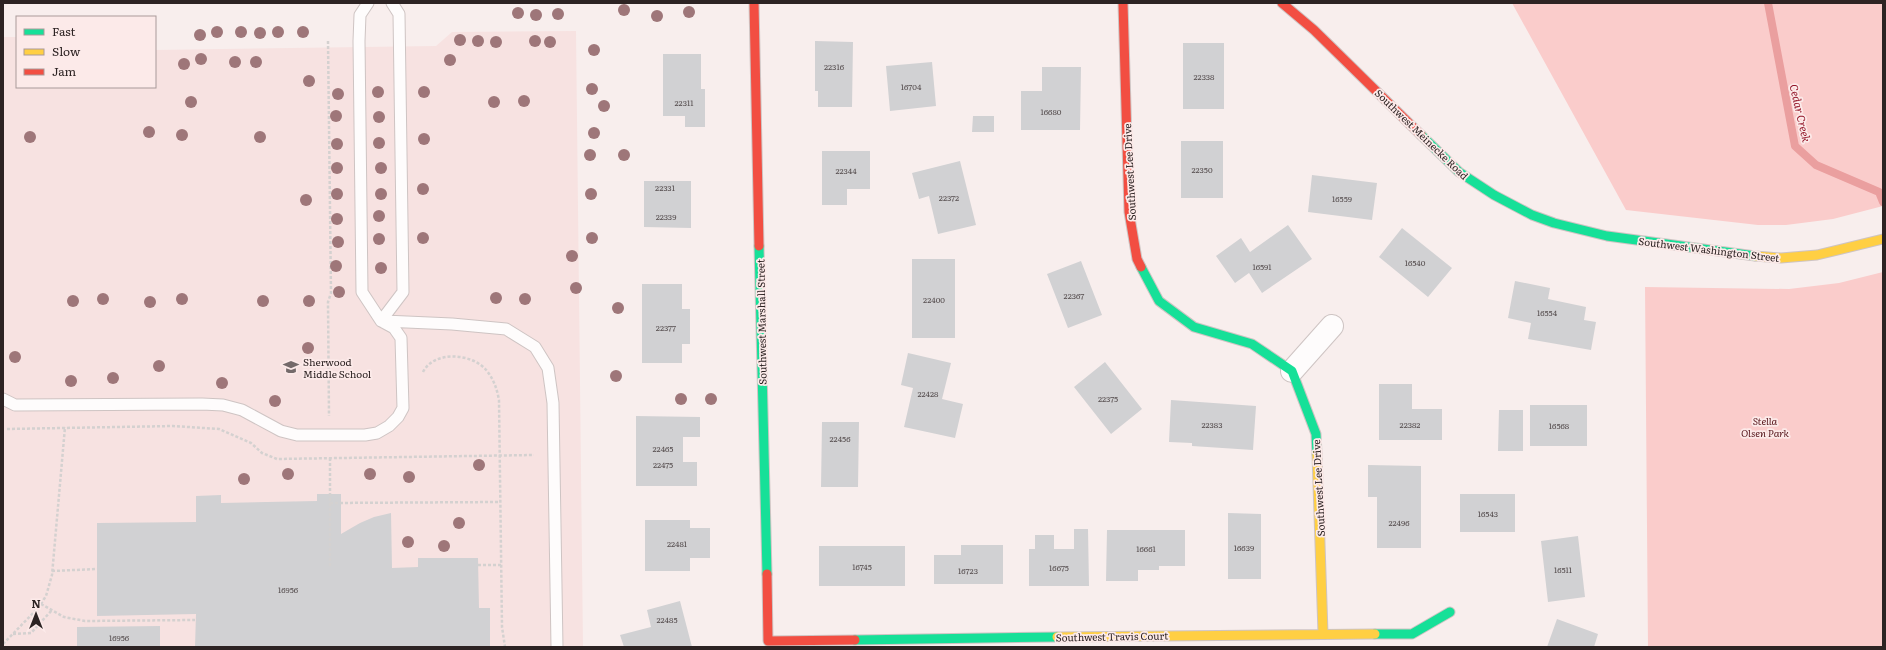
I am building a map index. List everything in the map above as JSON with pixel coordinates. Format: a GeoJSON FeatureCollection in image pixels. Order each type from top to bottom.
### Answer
{"type":"FeatureCollection","features":[{"type":"Feature","properties":{"kind":"street","name":"Southwest Marshall Street"},"geometry":{"type":"LineString","coordinates":[[754,3],[768,640]]}},
{"type":"Feature","properties":{"kind":"street","name":"Southwest Lee Drive"},"geometry":{"type":"LineString","coordinates":[[1122,3],[1129,212],[1137,259],[1159,301],[1194,327],[1252,344],[1292,371],[1316,434],[1319,485],[1323,633]]}},
{"type":"Feature","properties":{"kind":"street","name":"Southwest Meinecke Road"},"geometry":{"type":"LineString","coordinates":[[1282,3],[1314,30],[1459,172],[1478,185],[1509,204],[1539,218],[1582,230],[1630,239]]}},
{"type":"Feature","properties":{"kind":"street","name":"Southwest Washington Street"},"geometry":{"type":"LineString","coordinates":[[1630,239],[1749,256],[1781,258],[1811,256],[1839,251],[1883,239]]}},
{"type":"Feature","properties":{"kind":"street"},"geometry":{"type":"LineString","coordinates":[[1292,371],[1332,326]]}},
{"type":"Feature","properties":{"kind":"street","name":"Southwest Travis Court"},"geometry":{"type":"LineString","coordinates":[[768,640],[1323,633],[1412,634],[1450,612]]}},
{"type":"Feature","properties":{"kind":"lane"},"geometry":{"type":"LineString","coordinates":[[3,399],[15,406],[202,404],[223,406],[242,410],[281,431],[297,435],[377,433],[389,426],[398,417],[402,408],[401,338],[394,328],[381,321],[362,292],[359,41],[360,15],[368,3]]}},
{"type":"Feature","properties":{"kind":"lane"},"geometry":{"type":"LineString","coordinates":[[381,321],[402,292],[399,14],[392,3]]}},
{"type":"Feature","properties":{"kind":"lane"},"geometry":{"type":"LineString","coordinates":[[381,321],[452,324],[506,329],[535,347],[548,368],[553,403],[557,647]]}},
{"type":"Feature","properties":{"kind":"path"},"geometry":{"type":"LineString","coordinates":[[328,41],[330,293],[328,302],[329,416]]}},
{"type":"Feature","properties":{"kind":"path"},"geometry":{"type":"LineString","coordinates":[[423,378],[423,371],[429,363],[442,356],[463,358],[474,362],[487,370],[495,385],[499,400],[502,627],[505,647]]}},
{"type":"Feature","properties":{"kind":"path"},"geometry":{"type":"LineString","coordinates":[[3,644],[41,604],[46,596],[52,571],[67,405]]}},
{"type":"Feature","properties":{"kind":"path"},"geometry":{"type":"LineString","coordinates":[[370,458],[380,453]]}},
{"type":"Feature","properties":{"kind":"path"},"geometry":{"type":"LineString","coordinates":[[330,458],[330,566]]}},
{"type":"Feature","properties":{"kind":"path"},"geometry":{"type":"LineString","coordinates":[[330,504],[500,502]]}},
{"type":"Feature","properties":{"kind":"path"},"geometry":{"type":"LineString","coordinates":[[478,565],[501,565]]}},
{"type":"Feature","properties":{"kind":"path"},"geometry":{"type":"LineString","coordinates":[[52,571],[97,569]]}},
{"type":"Feature","properties":{"kind":"path"},"geometry":{"type":"LineString","coordinates":[[41,604],[64,617],[84,622],[195,620]]}},
{"type":"Feature","properties":{"kind":"path"},"geometry":{"type":"LineString","coordinates":[[13,634],[31,633],[52,610]]}},
{"type":"Feature","properties":{"kind":"shaded area","name":"Sherwood Middle School"},"geometry":{"type":"Polygon","coordinates":[[[576,31],[583,647],[3,647],[3,37],[16,37],[16,88],[156,88],[156,50],[436,46],[452,32],[576,31]]]}},
{"type":"Feature","properties":{"kind":"green space"},"geometry":{"type":"Polygon","coordinates":[[[1512,3],[1883,3],[1883,206],[1833,219],[1786,225],[1758,225],[1626,210],[1512,3]]]}},
{"type":"Feature","properties":{"kind":"green space","name":"Stella Olsen Park"},"geometry":{"type":"Polygon","coordinates":[[[1883,272],[1883,647],[1648,647],[1645,287],[1789,289],[1839,283],[1883,272]]]}},
{"type":"Feature","properties":{"kind":"building"},"geometry":{"type":"Polygon","coordinates":[[[815,41],[853,42],[852,107],[818,107],[818,91],[815,91],[815,41]]]}},
{"type":"Feature","properties":{"kind":"building"},"geometry":{"type":"Polygon","coordinates":[[[1183,43],[1224,43],[1224,109],[1183,109],[1183,43]]]}},
{"type":"Feature","properties":{"kind":"building"},"geometry":{"type":"Polygon","coordinates":[[[663,54],[701,54],[701,89],[705,89],[705,127],[685,127],[685,116],[663,116],[663,54]]]}},
{"type":"Feature","properties":{"kind":"building"},"geometry":{"type":"Polygon","coordinates":[[[932,62],[936,106],[890,111],[886,66],[932,62]]]}},
{"type":"Feature","properties":{"kind":"building"},"geometry":{"type":"Polygon","coordinates":[[[1042,67],[1081,67],[1080,130],[1021,130],[1021,91],[1042,91],[1042,67]]]}},
{"type":"Feature","properties":{"kind":"building"},"geometry":{"type":"Polygon","coordinates":[[[973,116],[994,116],[994,132],[972,132],[973,116]]]}},
{"type":"Feature","properties":{"kind":"building"},"geometry":{"type":"Polygon","coordinates":[[[1181,141],[1223,141],[1223,198],[1181,198],[1181,141]]]}},
{"type":"Feature","properties":{"kind":"building"},"geometry":{"type":"Polygon","coordinates":[[[822,151],[870,151],[870,189],[847,189],[847,205],[822,205],[822,151]]]}},
{"type":"Feature","properties":{"kind":"building"},"geometry":{"type":"Polygon","coordinates":[[[960,161],[976,225],[938,234],[929,196],[919,199],[912,173],[960,161]]]}},
{"type":"Feature","properties":{"kind":"building"},"geometry":{"type":"Polygon","coordinates":[[[1312,175],[1377,183],[1372,220],[1308,212],[1312,175]]]}},
{"type":"Feature","properties":{"kind":"building"},"geometry":{"type":"Polygon","coordinates":[[[644,181],[691,181],[691,228],[644,227],[644,181]]]}},
{"type":"Feature","properties":{"kind":"building"},"geometry":{"type":"Polygon","coordinates":[[[1288,225],[1312,259],[1262,293],[1249,273],[1235,283],[1216,256],[1241,238],[1250,252],[1288,225]]]}},
{"type":"Feature","properties":{"kind":"building"},"geometry":{"type":"Polygon","coordinates":[[[1402,228],[1452,268],[1428,297],[1379,257],[1402,228]]]}},
{"type":"Feature","properties":{"kind":"building"},"geometry":{"type":"Polygon","coordinates":[[[912,259],[955,259],[955,338],[912,338],[912,259]]]}},
{"type":"Feature","properties":{"kind":"building"},"geometry":{"type":"Polygon","coordinates":[[[1081,261],[1102,315],[1068,328],[1047,274],[1081,261]]]}},
{"type":"Feature","properties":{"kind":"building"},"geometry":{"type":"Polygon","coordinates":[[[1515,281],[1550,288],[1548,299],[1586,307],[1584,320],[1596,322],[1591,350],[1528,339],[1531,323],[1508,318],[1515,281]]]}},
{"type":"Feature","properties":{"kind":"building"},"geometry":{"type":"Polygon","coordinates":[[[642,284],[682,284],[682,309],[690,309],[690,344],[682,344],[682,363],[642,363],[642,284]]]}},
{"type":"Feature","properties":{"kind":"building"},"geometry":{"type":"Polygon","coordinates":[[[908,353],[951,363],[942,399],[963,404],[955,438],[904,427],[913,388],[901,385],[908,353]]]}},
{"type":"Feature","properties":{"kind":"building"},"geometry":{"type":"Polygon","coordinates":[[[1105,362],[1142,409],[1111,434],[1074,387],[1105,362]]]}},
{"type":"Feature","properties":{"kind":"building"},"geometry":{"type":"Polygon","coordinates":[[[1379,384],[1412,384],[1412,409],[1442,409],[1442,440],[1379,440],[1379,384]]]}},
{"type":"Feature","properties":{"kind":"building"},"geometry":{"type":"Polygon","coordinates":[[[1171,400],[1256,406],[1253,450],[1192,446],[1192,443],[1169,442],[1171,400]]]}},
{"type":"Feature","properties":{"kind":"building"},"geometry":{"type":"Polygon","coordinates":[[[1530,405],[1587,405],[1587,446],[1530,446],[1530,405]]]}},
{"type":"Feature","properties":{"kind":"building"},"geometry":{"type":"Polygon","coordinates":[[[1499,410],[1523,410],[1523,451],[1498,451],[1499,410]]]}},
{"type":"Feature","properties":{"kind":"building"},"geometry":{"type":"Polygon","coordinates":[[[636,416],[700,417],[700,437],[683,437],[683,462],[697,462],[697,486],[636,486],[636,416]]]}},
{"type":"Feature","properties":{"kind":"building"},"geometry":{"type":"Polygon","coordinates":[[[822,422],[859,422],[858,487],[821,487],[822,422]]]}},
{"type":"Feature","properties":{"kind":"building"},"geometry":{"type":"Polygon","coordinates":[[[1368,465],[1421,466],[1421,548],[1377,548],[1377,497],[1368,497],[1368,465]]]}},
{"type":"Feature","properties":{"kind":"building"},"geometry":{"type":"Polygon","coordinates":[[[317,494],[341,494],[341,534],[374,517],[391,513],[392,568],[418,567],[418,558],[478,558],[479,608],[490,608],[490,647],[195,647],[196,614],[97,616],[97,523],[196,522],[196,496],[221,495],[221,503],[317,501],[317,494]]]}},
{"type":"Feature","properties":{"kind":"building"},"geometry":{"type":"Polygon","coordinates":[[[1460,494],[1515,494],[1515,532],[1460,532],[1460,494]]]}},
{"type":"Feature","properties":{"kind":"building"},"geometry":{"type":"Polygon","coordinates":[[[1228,513],[1261,514],[1261,579],[1228,579],[1228,513]]]}},
{"type":"Feature","properties":{"kind":"building"},"geometry":{"type":"Polygon","coordinates":[[[645,520],[690,520],[690,528],[710,528],[710,558],[690,558],[690,571],[645,571],[645,520]]]}},
{"type":"Feature","properties":{"kind":"building"},"geometry":{"type":"Polygon","coordinates":[[[1074,529],[1088,529],[1089,586],[1029,586],[1029,549],[1035,549],[1035,535],[1054,535],[1054,549],[1074,549],[1074,529]]]}},
{"type":"Feature","properties":{"kind":"building"},"geometry":{"type":"Polygon","coordinates":[[[1107,530],[1185,530],[1185,566],[1159,566],[1159,570],[1138,570],[1138,581],[1106,581],[1107,530]]]}},
{"type":"Feature","properties":{"kind":"building"},"geometry":{"type":"Polygon","coordinates":[[[1578,536],[1585,597],[1548,602],[1541,541],[1578,536]]]}},
{"type":"Feature","properties":{"kind":"building"},"geometry":{"type":"Polygon","coordinates":[[[961,545],[1003,545],[1003,584],[934,584],[934,555],[961,555],[961,545]]]}},
{"type":"Feature","properties":{"kind":"building"},"geometry":{"type":"Polygon","coordinates":[[[819,546],[905,546],[905,586],[819,586],[819,546]]]}},
{"type":"Feature","properties":{"kind":"building"},"geometry":{"type":"Polygon","coordinates":[[[680,601],[692,647],[624,647],[620,635],[651,627],[647,610],[680,601]]]}},
{"type":"Feature","properties":{"kind":"building"},"geometry":{"type":"Polygon","coordinates":[[[1557,619],[1598,634],[1594,647],[1547,647],[1557,619]]]}},
{"type":"Feature","properties":{"kind":"building"},"geometry":{"type":"Polygon","coordinates":[[[160,626],[160,647],[77,647],[77,627],[160,626]]]}},
{"type":"Feature","properties":{"kind":"waterway","name":"Cedar Creek"},"geometry":{"type":"LineString","coordinates":[[1768,3],[1795,146],[1816,165],[1879,192],[1883,202]]}},
{"type":"Feature","properties":{"kind":"traffic: fast"},"geometry":{"type":"LineString","coordinates":[[1421,135],[1459,172],[1494,195],[1532,215],[1554,223],[1607,236],[1755,256]]}},
{"type":"Feature","properties":{"kind":"traffic: fast"},"geometry":{"type":"LineString","coordinates":[[759,246],[767,574]]}},
{"type":"Feature","properties":{"kind":"traffic: fast"},"geometry":{"type":"LineString","coordinates":[[1141,267],[1159,301],[1194,327],[1252,344],[1292,371],[1316,434],[1317,454]]}},
{"type":"Feature","properties":{"kind":"traffic: fast"},"geometry":{"type":"LineString","coordinates":[[1375,634],[1412,634],[1450,612]]}},
{"type":"Feature","properties":{"kind":"traffic: fast"},"geometry":{"type":"LineString","coordinates":[[855,640],[1057,637]]}},
{"type":"Feature","properties":{"kind":"traffic: slow"},"geometry":{"type":"LineString","coordinates":[[1755,256],[1781,258],[1817,255],[1883,239]]}},
{"type":"Feature","properties":{"kind":"traffic: slow"},"geometry":{"type":"LineString","coordinates":[[1317,454],[1323,633]]}},
{"type":"Feature","properties":{"kind":"traffic: slow"},"geometry":{"type":"LineString","coordinates":[[1057,637],[1375,634]]}},
{"type":"Feature","properties":{"kind":"traffic: jam"},"geometry":{"type":"LineString","coordinates":[[754,3],[759,246]]}},
{"type":"Feature","properties":{"kind":"traffic: jam"},"geometry":{"type":"LineString","coordinates":[[1123,3],[1129,212],[1137,259],[1141,267]]}},
{"type":"Feature","properties":{"kind":"traffic: jam"},"geometry":{"type":"LineString","coordinates":[[1282,3],[1314,30],[1421,135]]}},
{"type":"Feature","properties":{"kind":"traffic: jam"},"geometry":{"type":"LineString","coordinates":[[767,574],[768,641],[855,640]]}},
{"type":"Feature","properties":{"kind":"place","name":"Sherwood Middle School"},"geometry":{"type":"Point","coordinates":[291,367]}}]}
